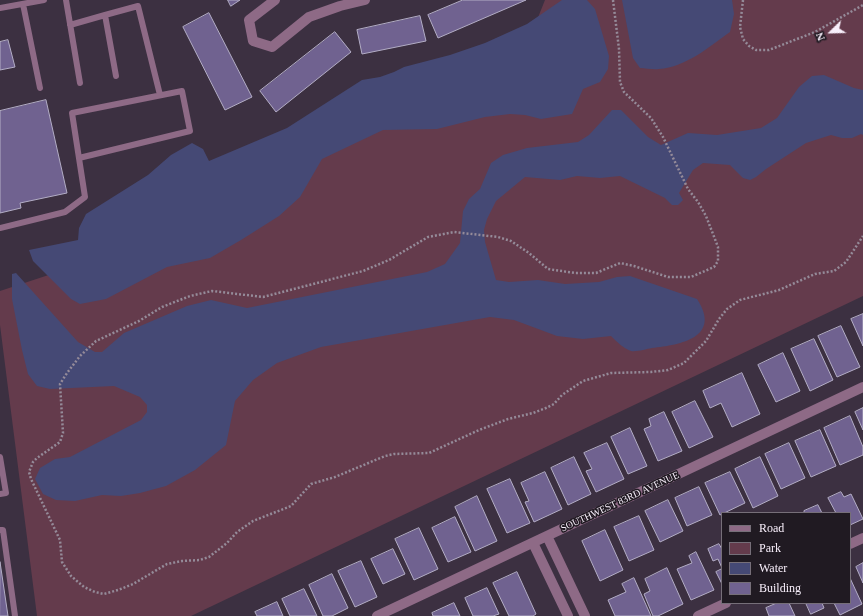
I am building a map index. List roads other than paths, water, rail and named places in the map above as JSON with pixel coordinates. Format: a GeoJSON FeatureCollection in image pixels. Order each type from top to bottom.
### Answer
{"type":"FeatureCollection","features":[{"type":"Feature","properties":{"kind":"street"},"geometry":{"type":"LineString","coordinates":[[275,0],[249,20],[253,41],[272,47],[309,17],[340,6],[365,0]]}},
{"type":"Feature","properties":{"kind":"street","name":"SOUTHWEST 83RD AVENUE"},"geometry":{"type":"LineString","coordinates":[[377,616],[863,387]]}},
{"type":"Feature","properties":{"kind":"street"},"geometry":{"type":"LineString","coordinates":[[548,536],[585,616]]}},
{"type":"Feature","properties":{"kind":"street"},"geometry":{"type":"LineString","coordinates":[[851,544],[863,538]]}},
{"type":"Feature","properties":{"kind":"street"},"geometry":{"type":"LineString","coordinates":[[533,543],[568,616]]}},
{"type":"Feature","properties":{"kind":"street"},"geometry":{"type":"LineString","coordinates":[[698,616],[724,604]]}},
{"type":"Feature","properties":{"kind":"lane"},"geometry":{"type":"LineString","coordinates":[[0,8],[44,0]]}},
{"type":"Feature","properties":{"kind":"lane"},"geometry":{"type":"LineString","coordinates":[[66,0],[80,83]]}},
{"type":"Feature","properties":{"kind":"lane"},"geometry":{"type":"LineString","coordinates":[[23,4],[40,88]]}},
{"type":"Feature","properties":{"kind":"lane"},"geometry":{"type":"LineString","coordinates":[[70,25],[138,6],[160,95]]}},
{"type":"Feature","properties":{"kind":"lane"},"geometry":{"type":"LineString","coordinates":[[105,15],[116,76]]}},
{"type":"Feature","properties":{"kind":"lane"},"geometry":{"type":"LineString","coordinates":[[0,228],[65,212],[84,196],[72,113],[182,91],[190,131],[79,158]]}},
{"type":"Feature","properties":{"kind":"lane"},"geometry":{"type":"LineString","coordinates":[[0,457],[6,493],[0,494]]}},
{"type":"Feature","properties":{"kind":"lane"},"geometry":{"type":"LineString","coordinates":[[0,530],[3,530],[15,616]]}},
{"type":"Feature","properties":{"kind":"water"},"geometry":{"type":"Polygon","coordinates":[[[562,0],[587,0],[595,9],[609,56],[608,69],[600,82],[583,89],[572,114],[541,119],[525,115],[510,114],[485,117],[437,129],[383,130],[322,159],[300,197],[279,216],[241,240],[210,258],[167,267],[106,299],[80,304],[71,299],[33,261],[29,250],[78,240],[79,228],[86,214],[148,175],[171,155],[192,143],[203,149],[209,161],[287,128],[362,80],[380,77],[404,67],[450,55],[485,43],[527,24],[562,0]]]}},
{"type":"Feature","properties":{"kind":"water"},"geometry":{"type":"Polygon","coordinates":[[[622,0],[732,0],[734,14],[730,32],[697,55],[669,67],[657,69],[640,68],[633,58],[622,0]]]}},
{"type":"Feature","properties":{"kind":"water"},"geometry":{"type":"Polygon","coordinates":[[[824,75],[854,88],[863,90],[863,135],[861,134],[852,138],[842,138],[831,135],[806,143],[750,180],[743,178],[730,165],[703,163],[693,170],[679,193],[683,200],[678,205],[672,205],[665,198],[620,176],[600,178],[577,176],[560,180],[525,177],[496,201],[487,219],[484,230],[485,242],[496,280],[509,282],[538,280],[565,284],[599,282],[617,277],[630,276],[697,299],[703,312],[705,322],[695,337],[663,347],[631,351],[623,347],[611,336],[583,339],[557,336],[514,320],[490,317],[321,347],[277,363],[253,380],[235,401],[226,445],[195,470],[166,486],[121,496],[102,495],[75,501],[56,500],[43,494],[35,479],[40,468],[55,459],[70,457],[141,420],[147,412],[147,405],[140,397],[114,386],[50,389],[37,386],[28,374],[22,350],[12,299],[12,274],[16,273],[78,342],[95,352],[102,352],[124,333],[187,306],[211,300],[247,308],[427,272],[445,264],[460,243],[463,211],[469,199],[480,189],[491,163],[503,155],[527,148],[578,142],[589,135],[612,110],[621,110],[648,137],[661,145],[688,133],[717,135],[761,128],[777,118],[799,87],[812,76],[824,75]]]}}]}
